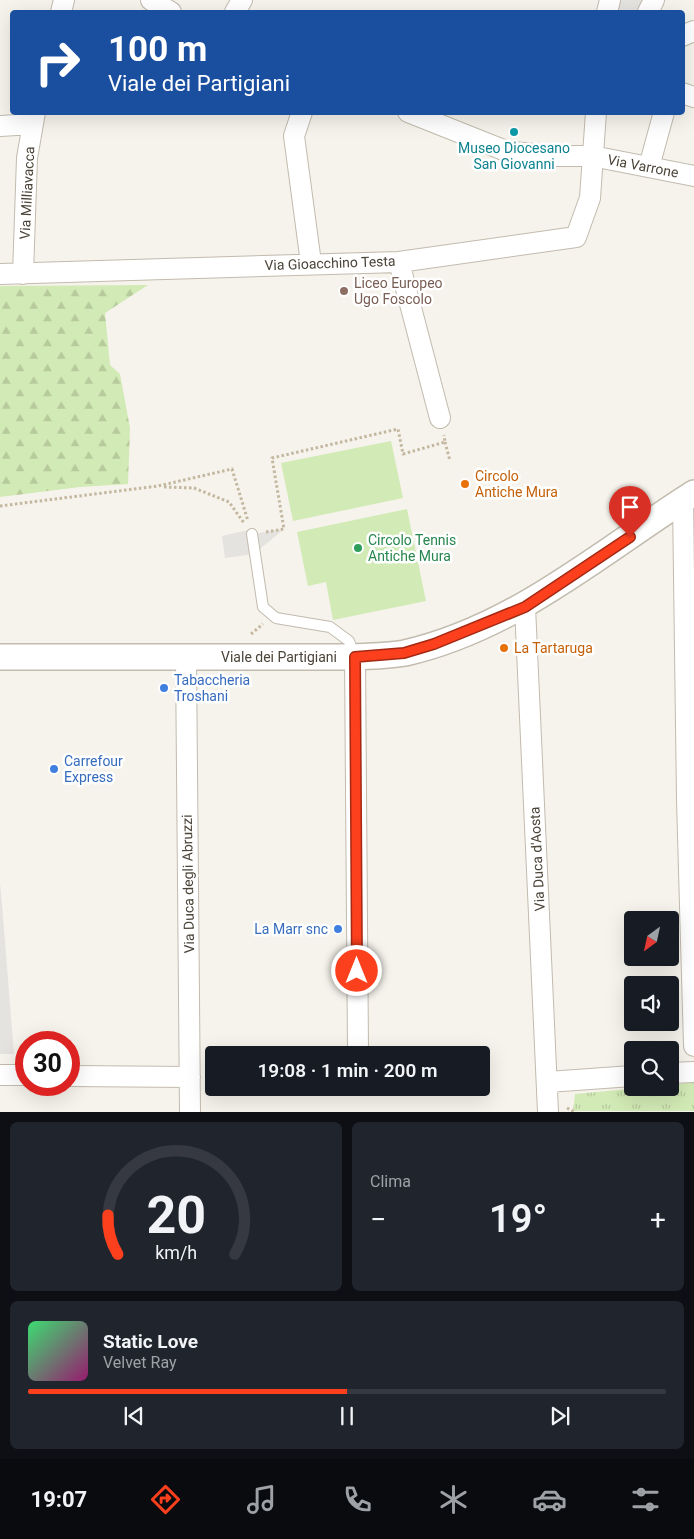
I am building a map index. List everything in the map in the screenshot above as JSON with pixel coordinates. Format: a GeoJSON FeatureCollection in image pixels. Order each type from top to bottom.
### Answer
{"type":"FeatureCollection","features":[{"type":"Feature","properties":{"kind":"street"},"geometry":{"type":"LineString","coordinates":[[152,0],[168,10]]}},
{"type":"Feature","properties":{"kind":"street"},"geometry":{"type":"LineString","coordinates":[[301,115],[294,136],[311,263]]}},
{"type":"Feature","properties":{"kind":"street","name":"Via Varrone"},"geometry":{"type":"LineString","coordinates":[[416,115],[506,151],[551,156],[592,156],[694,176]]}},
{"type":"Feature","properties":{"kind":"street"},"geometry":{"type":"LineString","coordinates":[[592,156],[596,115]]}},
{"type":"Feature","properties":{"kind":"street"},"geometry":{"type":"LineString","coordinates":[[650,167],[663,115]]}},
{"type":"Feature","properties":{"kind":"street"},"geometry":{"type":"LineString","coordinates":[[0,126],[34,118]]}},
{"type":"Feature","properties":{"kind":"street","name":"Via Milliavacca"},"geometry":{"type":"LineString","coordinates":[[23,274],[28,158],[34,118]]}},
{"type":"Feature","properties":{"kind":"street","name":"Via Gioacchino Testa"},"geometry":{"type":"LineString","coordinates":[[0,274],[311,263],[399,262],[576,237],[590,198],[592,156]]}},
{"type":"Feature","properties":{"kind":"street"},"geometry":{"type":"LineString","coordinates":[[399,262],[440,418]]}},
{"type":"Feature","properties":{"kind":"street"},"geometry":{"type":"LineString","coordinates":[[689,497],[687,800],[694,1046]]}},
{"type":"Feature","properties":{"kind":"street","name":"Viale dei Partigiani"},"geometry":{"type":"LineString","coordinates":[[0,657],[355,657],[413,650],[449,640],[525,607],[689,497]]}},
{"type":"Feature","properties":{"kind":"street","name":"Via Duca d'Aosta"},"geometry":{"type":"LineString","coordinates":[[525,607],[548,1112]]}},
{"type":"Feature","properties":{"kind":"street","name":"Via Duca degli Abruzzi"},"geometry":{"type":"LineString","coordinates":[[186,657],[190,1112]]}},
{"type":"Feature","properties":{"kind":"street"},"geometry":{"type":"LineString","coordinates":[[355,657],[358,1046]]}},
{"type":"Feature","properties":{"kind":"street"},"geometry":{"type":"LineString","coordinates":[[679,1073],[694,1072]]}},
{"type":"Feature","properties":{"kind":"street"},"geometry":{"type":"LineString","coordinates":[[0,1075],[15,1075]]}},
{"type":"Feature","properties":{"kind":"street"},"geometry":{"type":"LineString","coordinates":[[80,1076],[190,1077]]}},
{"type":"Feature","properties":{"kind":"street"},"geometry":{"type":"LineString","coordinates":[[548,1082],[624,1077]]}},
{"type":"Feature","properties":{"kind":"lane"},"geometry":{"type":"LineString","coordinates":[[252,534],[263,607],[276,618],[330,627],[349,641],[355,657]]}},
{"type":"Feature","properties":{"kind":"path"},"geometry":{"type":"LineString","coordinates":[[440,418],[450,461]]}},
{"type":"Feature","properties":{"kind":"path"},"geometry":{"type":"LineString","coordinates":[[252,534],[284,529],[272,458],[398,429],[403,454],[445,442]]}},
{"type":"Feature","properties":{"kind":"path"},"geometry":{"type":"LineString","coordinates":[[0,506],[158,486],[232,469],[252,534]]}},
{"type":"Feature","properties":{"kind":"path"},"geometry":{"type":"LineString","coordinates":[[158,486],[194,488],[229,502],[252,534]]}},
{"type":"Feature","properties":{"kind":"green space"},"geometry":{"type":"Polygon","coordinates":[[[148,285],[105,313],[110,365],[120,374],[130,428],[128,484],[80,487],[0,497],[0,286],[148,285]]]}},
{"type":"Feature","properties":{"kind":"green space"},"geometry":{"type":"Polygon","coordinates":[[[391,441],[403,498],[293,521],[281,463],[391,441]]]}},
{"type":"Feature","properties":{"kind":"green space","name":"Circolo Tennis Antiche Mura"},"geometry":{"type":"Polygon","coordinates":[[[407,509],[426,601],[333,620],[326,582],[308,586],[297,532],[407,509]]]}},
{"type":"Feature","properties":{"kind":"green space"},"geometry":{"type":"Polygon","coordinates":[[[694,1082],[694,1111],[573,1111],[575,1094],[624,1089],[624,1096],[679,1096],[679,1084],[694,1082]]]}},
{"type":"Feature","properties":{"kind":"shaded area"},"geometry":{"type":"Polygon","coordinates":[[[617,0],[646,0],[641,10],[614,10],[617,0]]]}},
{"type":"Feature","properties":{"kind":"shaded area"},"geometry":{"type":"Polygon","coordinates":[[[284,529],[254,554],[225,558],[222,536],[248,530],[252,534],[284,529]]]}},
{"type":"Feature","properties":{"kind":"shaded area"},"geometry":{"type":"Polygon","coordinates":[[[0,883],[2,904],[14,1054],[0,1054],[0,883]]]}},
{"type":"Feature","properties":{"kind":"place","name":"Museo Diocesano San Giovanni"},"geometry":{"type":"Point","coordinates":[514,132]}},
{"type":"Feature","properties":{"kind":"place","name":"Liceo Europeo Ugo Foscolo"},"geometry":{"type":"Point","coordinates":[344,291]}},
{"type":"Feature","properties":{"kind":"place","name":"Circolo Antiche Mura"},"geometry":{"type":"Point","coordinates":[465,484]}},
{"type":"Feature","properties":{"kind":"place","name":"Circolo Tennis Antiche Mura"},"geometry":{"type":"Point","coordinates":[358,548]}},
{"type":"Feature","properties":{"kind":"place","name":"La Tartaruga"},"geometry":{"type":"Point","coordinates":[504,648]}},
{"type":"Feature","properties":{"kind":"place","name":"Tabaccheria Troshani"},"geometry":{"type":"Point","coordinates":[164,688]}},
{"type":"Feature","properties":{"kind":"place","name":"Carrefour Express"},"geometry":{"type":"Point","coordinates":[54,769]}},
{"type":"Feature","properties":{"kind":"place","name":"La Marr snc"},"geometry":{"type":"Point","coordinates":[338,929]}},
{"type":"Feature","properties":{"kind":"route"},"geometry":{"type":"LineString","coordinates":[[357,971],[355,657],[404,653],[449,640],[525,607],[630,537]]}}]}
